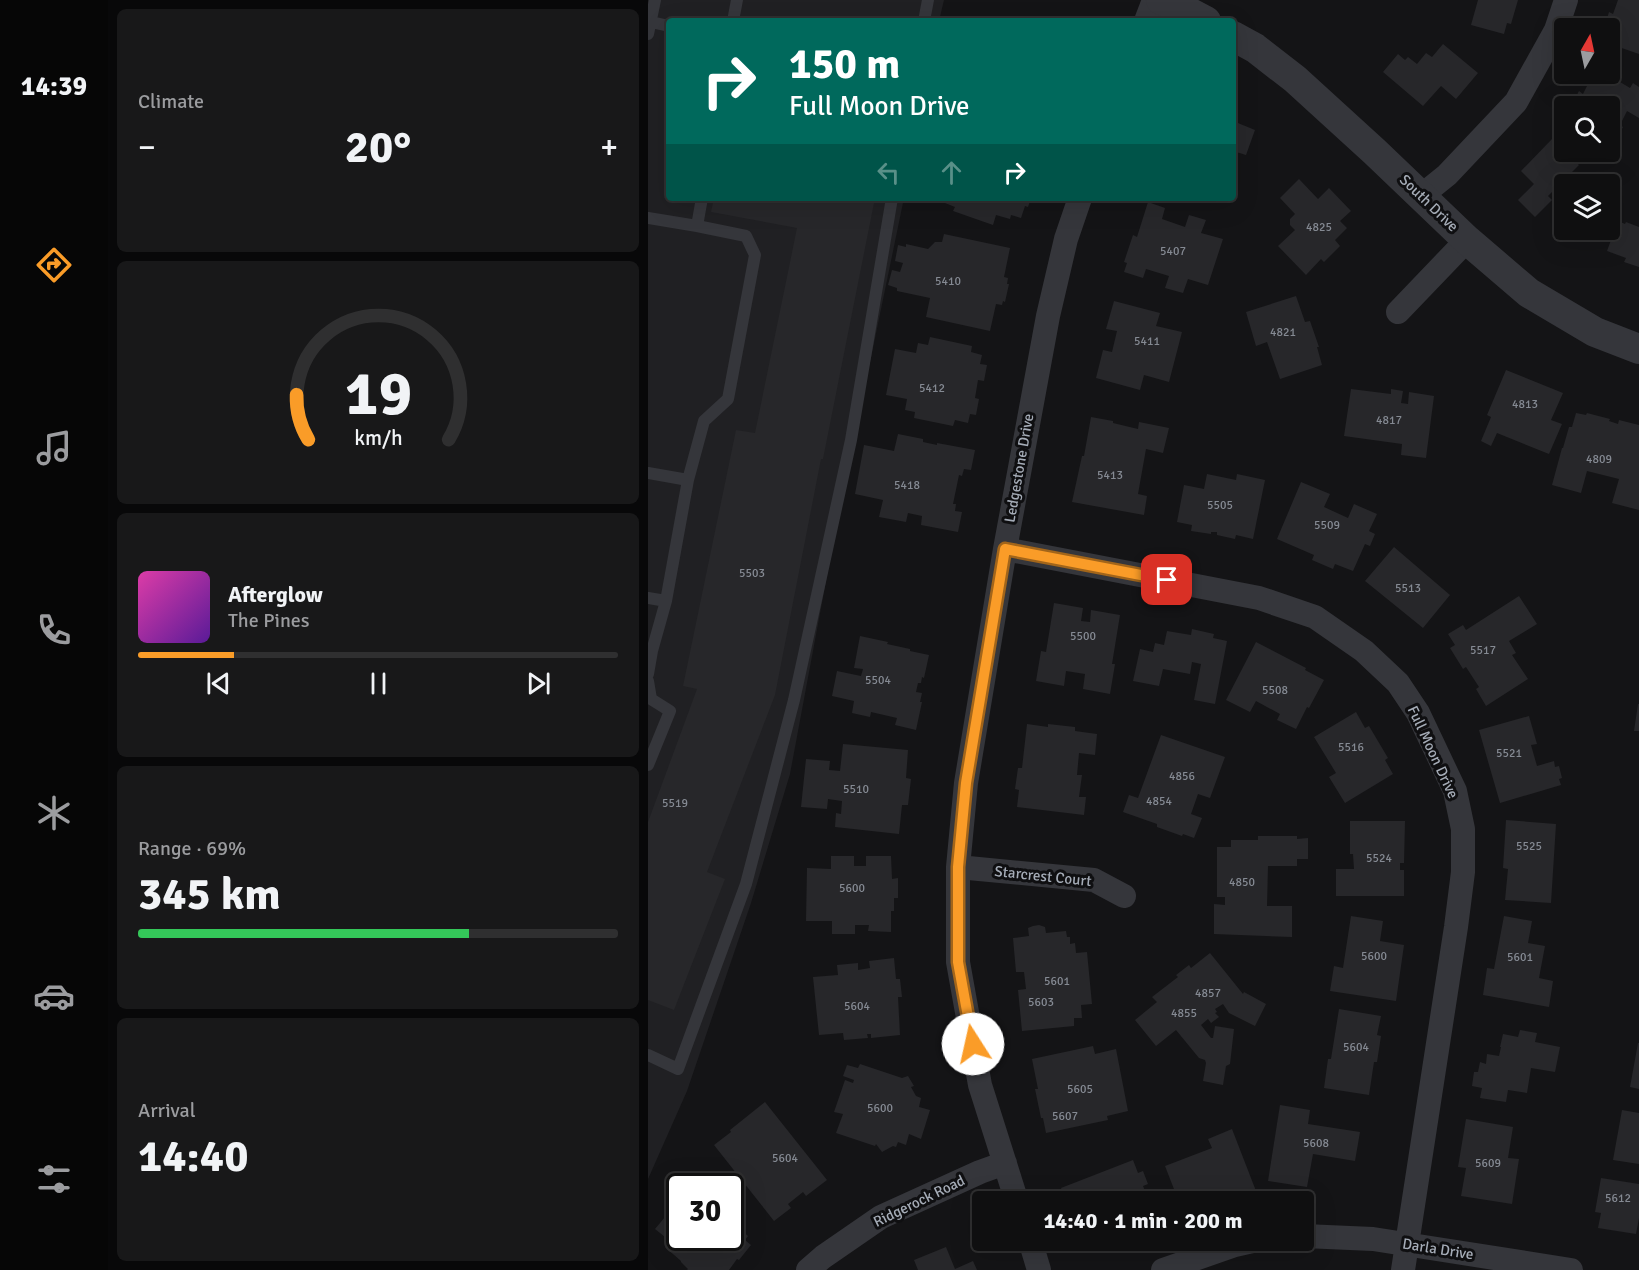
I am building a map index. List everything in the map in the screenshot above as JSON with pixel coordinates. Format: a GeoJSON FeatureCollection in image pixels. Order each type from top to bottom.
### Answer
{"type":"FeatureCollection","features":[{"type":"Feature","properties":{"kind":"street"},"geometry":{"type":"LineString","coordinates":[[1147,18],[1154,0]]}},
{"type":"Feature","properties":{"kind":"street"},"geometry":{"type":"LineString","coordinates":[[1161,0],[1200,18]]}},
{"type":"Feature","properties":{"kind":"street"},"geometry":{"type":"LineString","coordinates":[[1421,196],[1447,175],[1516,102],[1556,30],[1566,0]]}},
{"type":"Feature","properties":{"kind":"street","name":"South Drive"},"geometry":{"type":"LineString","coordinates":[[1236,38],[1255,48],[1295,79],[1467,240],[1529,293],[1595,332],[1639,349]]}},
{"type":"Feature","properties":{"kind":"street","name":"Ledgestone Drive"},"geometry":{"type":"LineString","coordinates":[[1014,1191],[980,1085],[958,962],[958,867],[966,783],[1005,549],[1048,316],[1066,239],[1079,201]]}},
{"type":"Feature","properties":{"kind":"street"},"geometry":{"type":"LineString","coordinates":[[1398,312],[1467,240]]}},
{"type":"Feature","properties":{"kind":"street","name":"Full Moon Drive"},"geometry":{"type":"LineString","coordinates":[[1005,549],[1259,598],[1315,617],[1364,651],[1390,675],[1418,713],[1455,791],[1463,829],[1463,872],[1403,1270]]}},
{"type":"Feature","properties":{"kind":"street","name":"Starcrest Court"},"geometry":{"type":"LineString","coordinates":[[958,867],[1094,880],[1124,896]]}},
{"type":"Feature","properties":{"kind":"street","name":"Ridgerock Road"},"geometry":{"type":"LineString","coordinates":[[808,1270],[881,1217],[1005,1163]]}},
{"type":"Feature","properties":{"kind":"street","name":"Darla Drive"},"geometry":{"type":"LineString","coordinates":[[1314,1236],[1373,1239],[1571,1270]]}},
{"type":"Feature","properties":{"kind":"street"},"geometry":{"type":"LineString","coordinates":[[1033,1251],[1039,1270]]}},
{"type":"Feature","properties":{"kind":"street"},"geometry":{"type":"LineString","coordinates":[[1163,1270],[1218,1251]]}},
{"type":"Feature","properties":{"kind":"lane"},"geometry":{"type":"LineString","coordinates":[[655,0],[649,28],[666,26]]}},
{"type":"Feature","properties":{"kind":"lane"},"geometry":{"type":"LineString","coordinates":[[733,18],[736,0]]}},
{"type":"Feature","properties":{"kind":"lane"},"geometry":{"type":"LineString","coordinates":[[925,18],[928,0]]}},
{"type":"Feature","properties":{"kind":"lane"},"geometry":{"type":"LineString","coordinates":[[697,226],[701,201]]}},
{"type":"Feature","properties":{"kind":"lane"},"geometry":{"type":"LineString","coordinates":[[648,1055],[678,1069],[746,884],[794,700],[851,440],[891,201]]}},
{"type":"Feature","properties":{"kind":"lane"},"geometry":{"type":"LineString","coordinates":[[648,218],[746,236],[755,255],[728,399],[704,421],[688,480],[666,601],[648,674]]}},
{"type":"Feature","properties":{"kind":"lane"},"geometry":{"type":"LineString","coordinates":[[648,473],[688,480]]}},
{"type":"Feature","properties":{"kind":"lane"},"geometry":{"type":"LineString","coordinates":[[648,598],[666,601]]}},
{"type":"Feature","properties":{"kind":"lane"},"geometry":{"type":"LineString","coordinates":[[648,681],[651,699],[670,711],[648,765]]}},
{"type":"Feature","properties":{"kind":"shaded area"},"geometry":{"type":"Polygon","coordinates":[[[648,0],[944,0],[940,18],[666,18],[666,201],[903,201],[838,517],[790,774],[751,903],[687,1091],[648,1179],[648,0]]]}},
{"type":"Feature","properties":{"kind":"building"},"geometry":{"type":"Polygon","coordinates":[[[1478,0],[1518,0],[1511,24],[1507,23],[1504,34],[1471,25],[1478,0]]]}},
{"type":"Feature","properties":{"kind":"building"},"geometry":{"type":"Polygon","coordinates":[[[1618,0],[1639,0],[1639,54],[1620,47],[1620,18],[1607,18],[1609,12],[1613,14],[1618,0]]]}},
{"type":"Feature","properties":{"kind":"building"},"geometry":{"type":"Polygon","coordinates":[[[1443,44],[1478,73],[1456,99],[1441,86],[1423,106],[1383,72],[1398,54],[1405,60],[1408,57],[1417,64],[1426,53],[1432,57],[1443,44]]]}},
{"type":"Feature","properties":{"kind":"building"},"geometry":{"type":"Polygon","coordinates":[[[1620,82],[1630,88],[1633,83],[1639,87],[1639,118],[1627,111],[1620,125],[1620,96],[1576,96],[1579,91],[1583,94],[1587,86],[1584,84],[1620,84],[1620,82]]]}},
{"type":"Feature","properties":{"kind":"building"},"geometry":{"type":"Polygon","coordinates":[[[1236,122],[1255,130],[1246,155],[1236,152],[1236,122]]]}},
{"type":"Feature","properties":{"kind":"building"},"geometry":{"type":"Polygon","coordinates":[[[1552,139],[1554,141],[1554,162],[1576,162],[1579,165],[1570,174],[1554,174],[1554,190],[1548,196],[1552,200],[1535,217],[1518,200],[1534,184],[1521,171],[1552,139]]]}},
{"type":"Feature","properties":{"kind":"building"},"geometry":{"type":"Polygon","coordinates":[[[1299,179],[1318,199],[1329,188],[1351,211],[1340,221],[1347,228],[1335,240],[1340,246],[1324,262],[1321,259],[1306,275],[1278,246],[1295,230],[1290,225],[1290,219],[1295,214],[1280,198],[1299,179]]]}},
{"type":"Feature","properties":{"kind":"building"},"geometry":{"type":"Polygon","coordinates":[[[713,201],[874,201],[775,695],[707,872],[725,879],[674,1010],[648,1000],[648,822],[697,689],[683,686],[736,430],[755,433],[797,228],[711,212],[713,201]]]}},
{"type":"Feature","properties":{"kind":"building"},"geometry":{"type":"Polygon","coordinates":[[[946,201],[1030,201],[1028,207],[1025,206],[1021,218],[1011,215],[1010,219],[996,215],[993,225],[953,211],[955,207],[945,203],[946,201]]]}},
{"type":"Feature","properties":{"kind":"building"},"geometry":{"type":"Polygon","coordinates":[[[1148,202],[1165,208],[1162,219],[1185,227],[1189,215],[1206,220],[1201,233],[1223,239],[1208,285],[1188,279],[1183,293],[1165,288],[1169,276],[1146,269],[1143,278],[1124,272],[1127,263],[1124,262],[1133,235],[1137,237],[1148,202]]]}},
{"type":"Feature","properties":{"kind":"building"},"geometry":{"type":"Polygon","coordinates":[[[1620,222],[1639,227],[1639,267],[1624,262],[1626,258],[1607,251],[1611,240],[1620,240],[1620,222]]]}},
{"type":"Feature","properties":{"kind":"building"},"geometry":{"type":"Polygon","coordinates":[[[944,234],[1010,248],[1004,277],[1008,278],[1007,284],[1009,284],[1005,302],[1003,301],[1002,305],[996,304],[990,331],[926,317],[930,298],[897,291],[897,288],[888,285],[892,270],[900,272],[903,263],[895,261],[898,245],[906,247],[906,244],[928,249],[935,242],[942,242],[944,234]]]}},
{"type":"Feature","properties":{"kind":"building"},"geometry":{"type":"Polygon","coordinates":[[[1296,296],[1305,322],[1310,321],[1319,347],[1317,347],[1322,365],[1280,379],[1267,342],[1256,346],[1246,312],[1296,296]]]}},
{"type":"Feature","properties":{"kind":"building"},"geometry":{"type":"Polygon","coordinates":[[[1114,301],[1160,313],[1156,326],[1182,332],[1169,382],[1144,375],[1140,390],[1096,378],[1103,350],[1112,352],[1117,331],[1106,329],[1114,301]]]}},
{"type":"Feature","properties":{"kind":"building"},"geometry":{"type":"Polygon","coordinates":[[[930,337],[972,346],[971,352],[982,355],[980,364],[987,365],[984,381],[978,380],[975,398],[979,399],[976,415],[970,414],[968,423],[955,420],[953,426],[914,418],[915,412],[905,410],[907,399],[886,395],[895,349],[916,353],[918,343],[928,345],[930,337]]]}},
{"type":"Feature","properties":{"kind":"building"},"geometry":{"type":"Polygon","coordinates":[[[1506,370],[1563,393],[1551,420],[1562,424],[1549,454],[1497,433],[1491,446],[1481,441],[1491,417],[1487,415],[1506,370]]]}},
{"type":"Feature","properties":{"kind":"building"},"geometry":{"type":"Polygon","coordinates":[[[1351,389],[1391,394],[1391,389],[1403,391],[1401,403],[1408,404],[1409,392],[1434,396],[1426,458],[1401,455],[1402,444],[1344,436],[1351,389]]]}},
{"type":"Feature","properties":{"kind":"building"},"geometry":{"type":"Polygon","coordinates":[[[1576,413],[1586,415],[1587,413],[1610,419],[1609,421],[1618,424],[1619,420],[1639,425],[1639,510],[1612,503],[1619,479],[1587,471],[1581,493],[1552,485],[1569,427],[1572,427],[1576,413]]]}},
{"type":"Feature","properties":{"kind":"building"},"geometry":{"type":"Polygon","coordinates":[[[1091,417],[1138,429],[1139,422],[1169,428],[1163,453],[1146,449],[1138,494],[1147,496],[1144,515],[1072,502],[1091,417]]]}},
{"type":"Feature","properties":{"kind":"building"},"geometry":{"type":"Polygon","coordinates":[[[898,434],[923,439],[923,442],[937,445],[937,443],[975,450],[971,470],[964,469],[962,476],[959,475],[953,504],[956,504],[955,511],[962,512],[958,532],[921,525],[922,516],[908,513],[906,522],[879,517],[883,500],[855,494],[864,445],[894,451],[898,434]]]}},
{"type":"Feature","properties":{"kind":"building"},"geometry":{"type":"Polygon","coordinates":[[[1207,474],[1236,480],[1237,474],[1265,480],[1253,539],[1236,535],[1235,539],[1217,535],[1217,532],[1211,532],[1211,534],[1191,531],[1192,525],[1177,522],[1184,485],[1204,489],[1207,474]]]}},
{"type":"Feature","properties":{"kind":"building"},"geometry":{"type":"Polygon","coordinates":[[[1301,482],[1330,494],[1324,507],[1348,518],[1354,504],[1377,514],[1369,531],[1375,534],[1370,546],[1365,544],[1353,571],[1335,564],[1333,569],[1312,560],[1314,555],[1277,539],[1301,482]]]}},
{"type":"Feature","properties":{"kind":"building"},"geometry":{"type":"Polygon","coordinates":[[[1394,547],[1450,595],[1423,628],[1365,581],[1394,547]]]}},
{"type":"Feature","properties":{"kind":"building"},"geometry":{"type":"Polygon","coordinates":[[[1519,596],[1537,624],[1509,641],[1516,653],[1512,655],[1528,679],[1486,706],[1476,689],[1479,687],[1466,667],[1463,669],[1450,648],[1455,645],[1448,634],[1463,625],[1466,630],[1519,596]]]}},
{"type":"Feature","properties":{"kind":"building"},"geometry":{"type":"Polygon","coordinates":[[[1054,603],[1083,608],[1081,621],[1090,622],[1091,610],[1120,615],[1110,694],[1083,689],[1085,674],[1066,671],[1064,686],[1036,681],[1041,651],[1046,652],[1054,603]]]}},
{"type":"Feature","properties":{"kind":"building"},"geometry":{"type":"Polygon","coordinates":[[[1192,629],[1214,634],[1213,638],[1227,641],[1215,704],[1194,700],[1201,664],[1192,662],[1190,674],[1163,669],[1159,686],[1133,681],[1140,649],[1153,652],[1155,643],[1164,645],[1167,631],[1191,635],[1192,629]]]}},
{"type":"Feature","properties":{"kind":"building"},"geometry":{"type":"Polygon","coordinates":[[[860,636],[929,655],[924,678],[922,677],[921,683],[918,683],[916,692],[922,693],[920,702],[922,702],[916,730],[895,725],[897,718],[871,712],[870,717],[852,713],[854,701],[832,696],[837,671],[861,676],[863,669],[854,668],[860,636]]]}},
{"type":"Feature","properties":{"kind":"building"},"geometry":{"type":"Polygon","coordinates":[[[1256,642],[1324,680],[1296,729],[1277,720],[1280,714],[1256,701],[1250,712],[1226,700],[1256,642]]]}},
{"type":"Feature","properties":{"kind":"building"},"geometry":{"type":"Polygon","coordinates":[[[1638,704],[1639,731],[1634,731],[1638,704]]]}},
{"type":"Feature","properties":{"kind":"building"},"geometry":{"type":"Polygon","coordinates":[[[1356,712],[1365,728],[1369,726],[1388,758],[1385,760],[1393,774],[1345,803],[1329,777],[1336,773],[1314,737],[1356,712]]]}},
{"type":"Feature","properties":{"kind":"building"},"geometry":{"type":"Polygon","coordinates":[[[1529,716],[1537,744],[1531,745],[1537,766],[1554,761],[1555,767],[1559,766],[1561,785],[1500,803],[1479,730],[1529,716]]]}},
{"type":"Feature","properties":{"kind":"building"},"geometry":{"type":"Polygon","coordinates":[[[1027,724],[1075,727],[1075,731],[1097,734],[1095,755],[1079,753],[1077,775],[1082,775],[1079,797],[1086,797],[1084,815],[1017,807],[1019,790],[1015,789],[1018,768],[1022,768],[1027,724]]]}},
{"type":"Feature","properties":{"kind":"building"},"geometry":{"type":"Polygon","coordinates":[[[1161,735],[1225,757],[1210,798],[1198,794],[1191,814],[1202,818],[1194,838],[1157,827],[1157,824],[1123,812],[1129,795],[1138,798],[1161,735]]]}},
{"type":"Feature","properties":{"kind":"building"},"geometry":{"type":"Polygon","coordinates":[[[843,744],[908,750],[906,778],[911,779],[908,805],[902,805],[899,834],[835,827],[836,813],[841,814],[842,801],[828,799],[827,809],[801,807],[806,759],[830,761],[829,770],[840,771],[843,744]]]}},
{"type":"Feature","properties":{"kind":"building"},"geometry":{"type":"Polygon","coordinates":[[[1506,820],[1556,824],[1551,903],[1505,900],[1508,869],[1503,868],[1506,820]]]}},
{"type":"Feature","properties":{"kind":"building"},"geometry":{"type":"Polygon","coordinates":[[[1350,821],[1405,821],[1404,863],[1400,863],[1400,870],[1404,870],[1404,896],[1336,896],[1336,869],[1354,869],[1353,854],[1350,854],[1350,821]]]}},
{"type":"Feature","properties":{"kind":"building"},"geometry":{"type":"Polygon","coordinates":[[[1258,836],[1308,838],[1308,859],[1297,859],[1297,866],[1268,866],[1267,906],[1292,906],[1292,937],[1214,934],[1214,904],[1225,905],[1225,897],[1217,897],[1217,847],[1231,847],[1231,840],[1258,840],[1258,836]]]}},
{"type":"Feature","properties":{"kind":"building"},"geometry":{"type":"Polygon","coordinates":[[[831,856],[854,856],[854,866],[866,866],[866,856],[891,856],[892,879],[898,878],[898,898],[894,898],[894,911],[891,911],[891,932],[868,931],[869,925],[855,925],[855,934],[832,934],[832,921],[806,921],[807,868],[831,869],[831,856]]]}},
{"type":"Feature","properties":{"kind":"building"},"geometry":{"type":"Polygon","coordinates":[[[1351,916],[1383,921],[1380,941],[1404,945],[1396,1001],[1330,991],[1334,966],[1343,968],[1351,916]]]}},
{"type":"Feature","properties":{"kind":"building"},"geometry":{"type":"Polygon","coordinates":[[[1504,916],[1532,921],[1528,943],[1545,946],[1539,978],[1553,981],[1549,1007],[1483,995],[1487,968],[1494,969],[1504,916]]]}},
{"type":"Feature","properties":{"kind":"building"},"geometry":{"type":"Polygon","coordinates":[[[1039,925],[1045,927],[1046,933],[1066,931],[1067,937],[1070,937],[1070,944],[1075,943],[1076,953],[1087,952],[1092,1004],[1081,1005],[1082,1018],[1074,1018],[1074,1026],[1022,1031],[1018,990],[1026,989],[1024,972],[1016,972],[1013,938],[1029,936],[1028,928],[1039,925]]]}},
{"type":"Feature","properties":{"kind":"building"},"geometry":{"type":"Polygon","coordinates":[[[1210,953],[1243,994],[1244,992],[1266,1004],[1255,1026],[1229,1013],[1223,1004],[1215,1009],[1219,1017],[1211,1023],[1208,1019],[1201,1025],[1211,1038],[1213,1038],[1215,1026],[1234,1029],[1230,1064],[1226,1066],[1223,1085],[1203,1081],[1205,1060],[1199,1058],[1176,1030],[1156,1046],[1135,1020],[1157,1002],[1152,997],[1178,977],[1176,975],[1189,965],[1191,968],[1210,953]]]}},
{"type":"Feature","properties":{"kind":"building"},"geometry":{"type":"Polygon","coordinates":[[[894,958],[896,979],[900,979],[902,997],[898,997],[900,1035],[871,1038],[871,1034],[867,1034],[868,1038],[844,1040],[843,1033],[819,1035],[813,977],[838,975],[837,965],[858,963],[858,970],[870,968],[869,961],[894,958]]]}},
{"type":"Feature","properties":{"kind":"building"},"geometry":{"type":"Polygon","coordinates":[[[1339,1009],[1381,1016],[1377,1035],[1381,1036],[1369,1095],[1324,1088],[1339,1009]]]}},
{"type":"Feature","properties":{"kind":"building"},"geometry":{"type":"Polygon","coordinates":[[[1520,1030],[1537,1033],[1535,1042],[1560,1047],[1555,1072],[1531,1068],[1527,1093],[1508,1090],[1506,1102],[1480,1098],[1482,1088],[1472,1086],[1474,1072],[1478,1072],[1480,1062],[1486,1064],[1487,1054],[1499,1056],[1503,1034],[1518,1037],[1520,1030]]]}},
{"type":"Feature","properties":{"kind":"building"},"geometry":{"type":"Polygon","coordinates":[[[1639,1043],[1639,1089],[1630,1087],[1639,1043]]]}},
{"type":"Feature","properties":{"kind":"building"},"geometry":{"type":"Polygon","coordinates":[[[1093,1046],[1095,1054],[1116,1049],[1128,1111],[1107,1116],[1108,1120],[1046,1133],[1035,1089],[1038,1089],[1032,1059],[1093,1046]]]}},
{"type":"Feature","properties":{"kind":"building"},"geometry":{"type":"Polygon","coordinates":[[[860,1064],[902,1078],[908,1076],[914,1086],[911,1087],[916,1096],[921,1098],[919,1107],[930,1110],[921,1139],[909,1134],[906,1145],[898,1142],[896,1147],[893,1146],[882,1152],[876,1144],[875,1146],[836,1133],[843,1114],[834,1112],[845,1080],[853,1083],[854,1080],[843,1076],[847,1065],[858,1068],[860,1064]]]}},
{"type":"Feature","properties":{"kind":"building"},"geometry":{"type":"Polygon","coordinates":[[[765,1102],[827,1180],[806,1196],[803,1192],[788,1204],[791,1208],[774,1221],[744,1183],[744,1173],[736,1173],[714,1145],[731,1132],[730,1130],[765,1102]]]}},
{"type":"Feature","properties":{"kind":"building"},"geometry":{"type":"Polygon","coordinates":[[[1280,1105],[1310,1110],[1308,1124],[1360,1132],[1355,1161],[1313,1154],[1307,1187],[1268,1181],[1280,1105]]]}},
{"type":"Feature","properties":{"kind":"building"},"geometry":{"type":"Polygon","coordinates":[[[1622,1110],[1639,1113],[1639,1164],[1613,1160],[1622,1110]]]}},
{"type":"Feature","properties":{"kind":"building"},"geometry":{"type":"Polygon","coordinates":[[[1466,1119],[1513,1127],[1508,1158],[1519,1159],[1512,1204],[1461,1196],[1466,1168],[1458,1167],[1466,1119]]]}},
{"type":"Feature","properties":{"kind":"building"},"geometry":{"type":"Polygon","coordinates":[[[1232,1129],[1256,1191],[1175,1191],[1165,1166],[1212,1148],[1208,1139],[1232,1129]]]}},
{"type":"Feature","properties":{"kind":"building"},"geometry":{"type":"Polygon","coordinates":[[[1133,1160],[1138,1173],[1143,1171],[1148,1184],[1143,1186],[1145,1191],[1062,1191],[1061,1188],[1133,1160]]]}},
{"type":"Feature","properties":{"kind":"building"},"geometry":{"type":"Polygon","coordinates":[[[1601,1178],[1639,1184],[1639,1218],[1636,1234],[1598,1228],[1601,1213],[1595,1212],[1601,1178]]]}},
{"type":"Feature","properties":{"kind":"building"},"geometry":{"type":"Polygon","coordinates":[[[666,1216],[666,1238],[655,1229],[666,1216]]]}},
{"type":"Feature","properties":{"kind":"building"},"geometry":{"type":"Polygon","coordinates":[[[744,1232],[748,1236],[745,1240],[751,1245],[729,1270],[687,1270],[670,1251],[744,1251],[744,1232]]]}},
{"type":"Feature","properties":{"kind":"building"},"geometry":{"type":"Polygon","coordinates":[[[946,1247],[955,1269],[973,1261],[977,1270],[918,1270],[914,1260],[946,1247]]]}},
{"type":"Feature","properties":{"kind":"route"},"geometry":{"type":"LineString","coordinates":[[973,1044],[958,962],[958,867],[966,783],[1005,549],[1167,580]]}}]}
